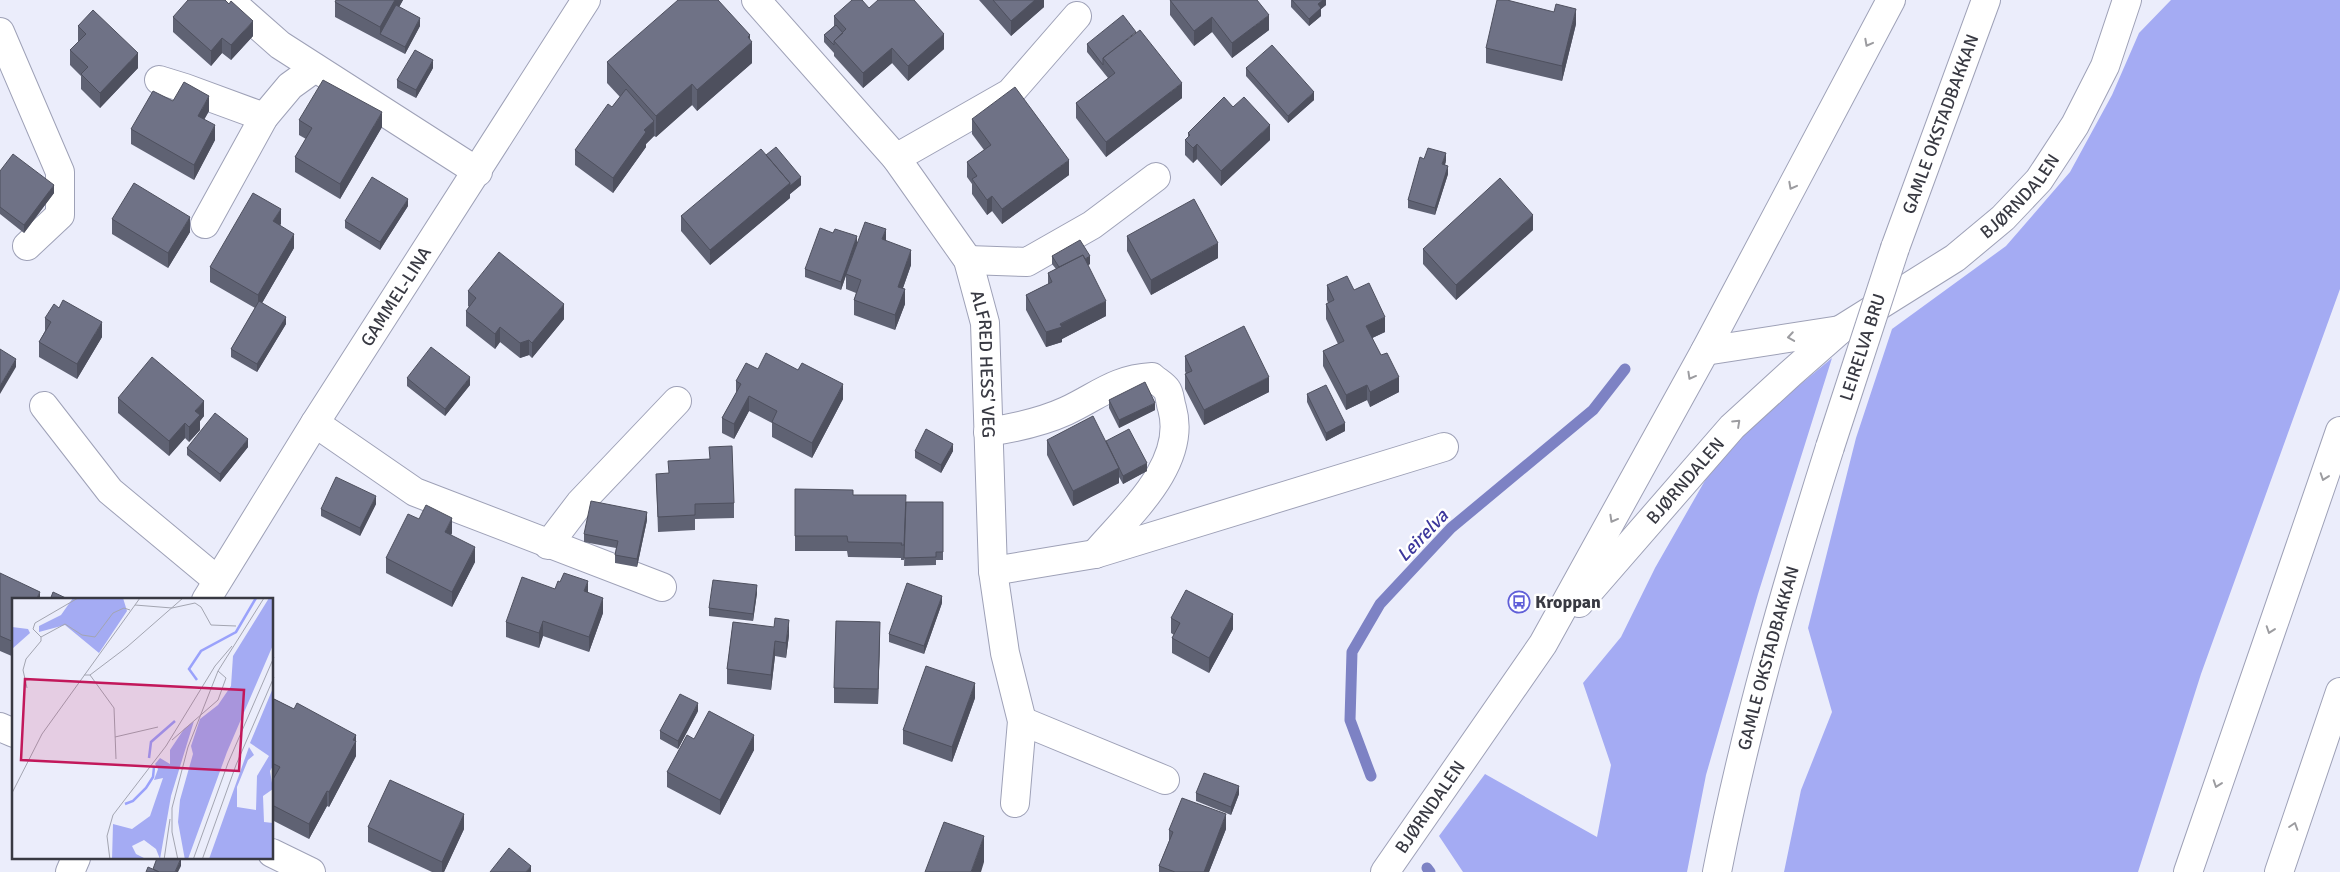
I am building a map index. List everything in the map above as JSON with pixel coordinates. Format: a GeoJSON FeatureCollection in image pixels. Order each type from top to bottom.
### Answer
{"type":"FeatureCollection","features":[{"type":"Feature","properties":{"kind":"main road"},"geometry":{"type":"LineString","coordinates":[[229,0],[280,45],[478,172]]}},
{"type":"Feature","properties":{"kind":"main road","name":"GAMMEL-LINA"},"geometry":{"type":"LineString","coordinates":[[44,406],[110,491],[212,590],[315,423],[478,172],[586,0]]}},
{"type":"Feature","properties":{"kind":"main road","name":"ALFRED HESS' VEG"},"geometry":{"type":"LineString","coordinates":[[756,0],[896,158],[968,260],[985,323],[993,572],[1005,653],[1022,721],[1015,803]]}},
{"type":"Feature","properties":{"kind":"main road","name":"BJØRNDALEN"},"geometry":{"type":"LineString","coordinates":[[1385,872],[1544,644],[1705,351],[1891,0]]}},
{"type":"Feature","properties":{"kind":"main road","name":"GAMLE OKSTADBAKKAN"},"geometry":{"type":"LineString","coordinates":[[1895,248],[1986,0]]}},
{"type":"Feature","properties":{"kind":"main road","name":"BJØRNDALEN"},"geometry":{"type":"LineString","coordinates":[[1544,644],[1732,428],[1840,330],[1955,258],[2003,218],[2039,180],[2076,125],[2104,66],[2127,0]]}},
{"type":"Feature","properties":{"kind":"main road"},"geometry":{"type":"LineString","coordinates":[[896,158],[1010,93],[1077,16]]}},
{"type":"Feature","properties":{"kind":"main road"},"geometry":{"type":"LineString","coordinates":[[0,32],[60,172],[60,215],[27,246]]}},
{"type":"Feature","properties":{"kind":"main road"},"geometry":{"type":"LineString","coordinates":[[205,224],[264,117],[290,86],[315,68]]}},
{"type":"Feature","properties":{"kind":"main road"},"geometry":{"type":"LineString","coordinates":[[158,80],[186,88],[264,117]]}},
{"type":"Feature","properties":{"kind":"main road"},"geometry":{"type":"LineString","coordinates":[[968,260],[1027,262],[1092,225],[1156,176]]}},
{"type":"Feature","properties":{"kind":"main road","name":"LEIRELVA BRU"},"geometry":{"type":"LineString","coordinates":[[1830,447],[1895,248]]}},
{"type":"Feature","properties":{"kind":"main road","name":"BJØRNDALEN"},"geometry":{"type":"LineString","coordinates":[[1705,351],[1840,330]]}},
{"type":"Feature","properties":{"kind":"main road"},"geometry":{"type":"LineString","coordinates":[[988,432],[1019,427],[1066,411],[1096,394],[1132,378],[1152,377],[1167,390],[1174,414],[1174,432],[1166,466],[1146,495],[1095,554]]}},
{"type":"Feature","properties":{"kind":"main road"},"geometry":{"type":"LineString","coordinates":[[548,545],[580,503],[677,401]]}},
{"type":"Feature","properties":{"kind":"main road"},"geometry":{"type":"LineString","coordinates":[[315,423],[415,492],[548,545],[662,587]]}},
{"type":"Feature","properties":{"kind":"main road"},"geometry":{"type":"LineString","coordinates":[[2188,872],[2340,431]]}},
{"type":"Feature","properties":{"kind":"main road"},"geometry":{"type":"LineString","coordinates":[[993,572],[1095,554],[1444,447]]}},
{"type":"Feature","properties":{"kind":"main road","name":"GAMLE OKSTADBAKKAN"},"geometry":{"type":"LineString","coordinates":[[1717,872],[1771,651],[1802,534],[1830,447]]}},
{"type":"Feature","properties":{"kind":"main road"},"geometry":{"type":"LineString","coordinates":[[2279,872],[2340,692]]}},
{"type":"Feature","properties":{"kind":"main road"},"geometry":{"type":"LineString","coordinates":[[1022,721],[1165,780]]}},
{"type":"Feature","properties":{"kind":"main road"},"geometry":{"type":"LineString","coordinates":[[0,727],[12,732]]}},
{"type":"Feature","properties":{"kind":"main road"},"geometry":{"type":"LineString","coordinates":[[274,854],[311,872]]}},
{"type":"Feature","properties":{"kind":"main road"},"geometry":{"type":"LineString","coordinates":[[70,872],[75,860]]}},
{"type":"Feature","properties":{"kind":"shaded area"},"geometry":{"type":"Polygon","coordinates":[[[2171,0],[2340,0],[2340,289],[2201,674],[2138,872],[1784,872],[1801,790],[1832,712],[1808,628],[1856,438],[1892,329],[2006,246],[2070,172],[2112,95],[2139,33],[2171,0]]]}},
{"type":"Feature","properties":{"kind":"shaded area"},"geometry":{"type":"Polygon","coordinates":[[[1832,358],[1758,594],[1706,775],[1687,872],[1463,872],[1439,836],[1485,774],[1597,837],[1611,765],[1583,683],[1621,637],[1655,568],[1723,449],[1832,358]]]}},
{"type":"Feature","properties":{"kind":"building"},"geometry":{"type":"Polygon","coordinates":[[[188,0],[225,0],[229,4],[231,1],[253,21],[231,45],[222,38],[211,51],[173,17],[188,0]]]}},
{"type":"Feature","properties":{"kind":"building"},"geometry":{"type":"Polygon","coordinates":[[[336,0],[395,0],[380,27],[335,2],[336,0]]]}},
{"type":"Feature","properties":{"kind":"building"},"geometry":{"type":"Polygon","coordinates":[[[678,0],[718,0],[750,35],[748,37],[752,42],[697,90],[692,84],[656,116],[607,62],[678,0]]]}},
{"type":"Feature","properties":{"kind":"building"},"geometry":{"type":"Polygon","coordinates":[[[852,0],[862,0],[869,8],[878,0],[914,0],[944,34],[908,66],[892,48],[863,73],[834,41],[846,29],[834,16],[852,0]]]}},
{"type":"Feature","properties":{"kind":"building"},"geometry":{"type":"Polygon","coordinates":[[[993,0],[1035,0],[1011,21],[993,0]]]}},
{"type":"Feature","properties":{"kind":"building"},"geometry":{"type":"Polygon","coordinates":[[[1170,0],[1257,0],[1269,15],[1232,43],[1212,17],[1194,31],[1170,0]]]}},
{"type":"Feature","properties":{"kind":"building"},"geometry":{"type":"Polygon","coordinates":[[[1292,0],[1323,0],[1318,4],[1321,8],[1309,19],[1292,0]]]}},
{"type":"Feature","properties":{"kind":"building"},"geometry":{"type":"Polygon","coordinates":[[[1497,0],[1507,0],[1554,12],[1556,4],[1576,9],[1562,66],[1486,48],[1497,0]]]}},
{"type":"Feature","properties":{"kind":"building"},"geometry":{"type":"Polygon","coordinates":[[[396,5],[420,18],[405,47],[380,34],[396,5]]]}},
{"type":"Feature","properties":{"kind":"building"},"geometry":{"type":"Polygon","coordinates":[[[93,10],[138,53],[100,93],[81,74],[88,67],[70,50],[86,34],[78,26],[93,10]]]}},
{"type":"Feature","properties":{"kind":"building"},"geometry":{"type":"Polygon","coordinates":[[[1123,15],[1136,32],[1103,58],[1103,65],[1087,44],[1123,15]]]}},
{"type":"Feature","properties":{"kind":"building"},"geometry":{"type":"Polygon","coordinates":[[[836,25],[843,33],[834,41],[834,45],[824,35],[836,25]]]}},
{"type":"Feature","properties":{"kind":"building"},"geometry":{"type":"Polygon","coordinates":[[[1140,30],[1182,83],[1106,142],[1076,103],[1115,73],[1103,58],[1140,30]]]}},
{"type":"Feature","properties":{"kind":"building"},"geometry":{"type":"Polygon","coordinates":[[[1272,45],[1314,92],[1288,116],[1246,68],[1272,45]]]}},
{"type":"Feature","properties":{"kind":"building"},"geometry":{"type":"Polygon","coordinates":[[[415,50],[433,60],[416,90],[397,80],[415,50]]]}},
{"type":"Feature","properties":{"kind":"building"},"geometry":{"type":"Polygon","coordinates":[[[323,80],[382,112],[340,184],[295,157],[312,128],[299,120],[323,80]]]}},
{"type":"Feature","properties":{"kind":"building"},"geometry":{"type":"Polygon","coordinates":[[[184,82],[209,96],[198,116],[215,125],[194,165],[131,129],[153,91],[173,101],[184,82]]]}},
{"type":"Feature","properties":{"kind":"building"},"geometry":{"type":"Polygon","coordinates":[[[1015,87],[1069,160],[1002,209],[992,196],[987,200],[972,179],[977,176],[967,162],[991,145],[972,119],[1015,87]]]}},
{"type":"Feature","properties":{"kind":"building"},"geometry":{"type":"Polygon","coordinates":[[[626,89],[654,121],[644,130],[646,132],[613,178],[575,150],[608,104],[612,107],[626,89]]]}},
{"type":"Feature","properties":{"kind":"building"},"geometry":{"type":"Polygon","coordinates":[[[1224,97],[1233,107],[1244,97],[1270,125],[1221,171],[1197,144],[1193,148],[1185,140],[1190,135],[1188,133],[1224,97]]]}},
{"type":"Feature","properties":{"kind":"building"},"geometry":{"type":"Polygon","coordinates":[[[776,147],[801,177],[790,186],[790,183],[766,155],[776,147]]]}},
{"type":"Feature","properties":{"kind":"building"},"geometry":{"type":"Polygon","coordinates":[[[1428,148],[1446,153],[1442,164],[1448,166],[1435,208],[1408,200],[1420,157],[1424,159],[1428,148]]]}},
{"type":"Feature","properties":{"kind":"building"},"geometry":{"type":"Polygon","coordinates":[[[761,149],[790,183],[710,250],[681,216],[761,149]]]}},
{"type":"Feature","properties":{"kind":"building"},"geometry":{"type":"Polygon","coordinates":[[[13,154],[54,185],[24,225],[0,207],[0,171],[13,154]]]}},
{"type":"Feature","properties":{"kind":"building"},"geometry":{"type":"Polygon","coordinates":[[[372,177],[408,199],[380,242],[345,221],[372,177]]]}},
{"type":"Feature","properties":{"kind":"building"},"geometry":{"type":"Polygon","coordinates":[[[1500,178],[1533,215],[1456,285],[1423,249],[1500,178]]]}},
{"type":"Feature","properties":{"kind":"building"},"geometry":{"type":"Polygon","coordinates":[[[134,183],[190,217],[168,253],[112,219],[134,183]]]}},
{"type":"Feature","properties":{"kind":"building"},"geometry":{"type":"Polygon","coordinates":[[[253,193],[281,209],[273,221],[294,234],[258,295],[210,267],[253,193]]]}},
{"type":"Feature","properties":{"kind":"building"},"geometry":{"type":"Polygon","coordinates":[[[1194,199],[1218,243],[1151,280],[1127,236],[1194,199]]]}},
{"type":"Feature","properties":{"kind":"building"},"geometry":{"type":"Polygon","coordinates":[[[865,222],[886,229],[882,239],[911,250],[898,287],[905,289],[895,315],[854,300],[861,280],[846,274],[865,222]]]}},
{"type":"Feature","properties":{"kind":"building"},"geometry":{"type":"Polygon","coordinates":[[[820,228],[833,233],[835,229],[857,236],[841,282],[805,269],[820,228]]]}},
{"type":"Feature","properties":{"kind":"building"},"geometry":{"type":"Polygon","coordinates":[[[1080,240],[1090,256],[1085,259],[1083,255],[1059,267],[1052,256],[1080,240]]]}},
{"type":"Feature","properties":{"kind":"building"},"geometry":{"type":"Polygon","coordinates":[[[499,252],[564,304],[532,343],[529,340],[520,343],[500,327],[495,334],[466,311],[476,298],[468,291],[499,252]]]}},
{"type":"Feature","properties":{"kind":"building"},"geometry":{"type":"Polygon","coordinates":[[[1083,255],[1106,301],[1060,324],[1062,327],[1046,332],[1026,295],[1052,282],[1048,273],[1083,255]]]}},
{"type":"Feature","properties":{"kind":"building"},"geometry":{"type":"Polygon","coordinates":[[[1347,276],[1354,290],[1369,283],[1385,317],[1366,326],[1381,355],[1387,353],[1399,377],[1370,392],[1367,385],[1346,395],[1323,351],[1344,341],[1326,304],[1334,300],[1327,285],[1347,276]]]}},
{"type":"Feature","properties":{"kind":"building"},"geometry":{"type":"Polygon","coordinates":[[[63,300],[102,322],[77,364],[39,342],[51,322],[45,318],[54,304],[59,308],[63,300]]]}},
{"type":"Feature","properties":{"kind":"building"},"geometry":{"type":"Polygon","coordinates":[[[259,301],[286,317],[257,364],[231,349],[259,301]]]}},
{"type":"Feature","properties":{"kind":"building"},"geometry":{"type":"Polygon","coordinates":[[[1244,326],[1269,377],[1204,410],[1185,374],[1192,371],[1185,356],[1244,326]]]}},
{"type":"Feature","properties":{"kind":"building"},"geometry":{"type":"Polygon","coordinates":[[[431,347],[470,377],[445,409],[407,378],[431,347]]]}},
{"type":"Feature","properties":{"kind":"building"},"geometry":{"type":"Polygon","coordinates":[[[0,349],[16,359],[0,386],[0,349]]]}},
{"type":"Feature","properties":{"kind":"building"},"geometry":{"type":"Polygon","coordinates":[[[766,353],[798,370],[802,363],[843,384],[812,443],[772,422],[777,411],[749,396],[734,424],[722,418],[741,384],[736,381],[746,363],[758,369],[766,353]]]}},
{"type":"Feature","properties":{"kind":"building"},"geometry":{"type":"Polygon","coordinates":[[[152,357],[204,401],[195,411],[200,415],[189,427],[185,423],[169,441],[118,398],[152,357]]]}},
{"type":"Feature","properties":{"kind":"building"},"geometry":{"type":"Polygon","coordinates":[[[1145,382],[1155,403],[1119,420],[1109,400],[1145,382]]]}},
{"type":"Feature","properties":{"kind":"building"},"geometry":{"type":"Polygon","coordinates":[[[1326,385],[1345,423],[1326,433],[1307,394],[1326,385]]]}},
{"type":"Feature","properties":{"kind":"building"},"geometry":{"type":"Polygon","coordinates":[[[215,413],[248,439],[220,474],[187,448],[215,413]]]}},
{"type":"Feature","properties":{"kind":"building"},"geometry":{"type":"Polygon","coordinates":[[[1093,416],[1119,468],[1073,491],[1047,440],[1093,416]]]}},
{"type":"Feature","properties":{"kind":"building"},"geometry":{"type":"Polygon","coordinates":[[[926,429],[953,444],[941,465],[915,451],[926,429]]]}},
{"type":"Feature","properties":{"kind":"building"},"geometry":{"type":"Polygon","coordinates":[[[1129,429],[1147,463],[1123,476],[1106,441],[1129,429]]]}},
{"type":"Feature","properties":{"kind":"building"},"geometry":{"type":"Polygon","coordinates":[[[732,446],[734,503],[695,504],[695,515],[658,517],[656,474],[669,473],[668,461],[710,459],[709,447],[732,446]]]}},
{"type":"Feature","properties":{"kind":"building"},"geometry":{"type":"Polygon","coordinates":[[[336,477],[376,496],[360,528],[321,509],[336,477]]]}},
{"type":"Feature","properties":{"kind":"building"},"geometry":{"type":"Polygon","coordinates":[[[795,489],[853,490],[853,495],[906,495],[904,545],[901,545],[902,543],[848,542],[847,536],[795,536],[795,489]]]}},
{"type":"Feature","properties":{"kind":"building"},"geometry":{"type":"Polygon","coordinates":[[[591,501],[647,512],[637,559],[615,555],[618,541],[584,534],[591,501]]]}},
{"type":"Feature","properties":{"kind":"building"},"geometry":{"type":"Polygon","coordinates":[[[906,502],[943,502],[943,552],[936,552],[936,557],[904,558],[906,502]]]}},
{"type":"Feature","properties":{"kind":"building"},"geometry":{"type":"Polygon","coordinates":[[[426,505],[452,518],[445,532],[475,547],[452,592],[386,558],[408,514],[419,519],[426,505]]]}},
{"type":"Feature","properties":{"kind":"building"},"geometry":{"type":"Polygon","coordinates":[[[0,573],[40,592],[37,598],[12,598],[12,641],[0,636],[0,573]]]}},
{"type":"Feature","properties":{"kind":"building"},"geometry":{"type":"Polygon","coordinates":[[[564,573],[588,581],[584,591],[603,598],[589,637],[543,621],[539,633],[506,622],[522,577],[555,589],[564,573]]]}},
{"type":"Feature","properties":{"kind":"building"},"geometry":{"type":"Polygon","coordinates":[[[713,580],[757,585],[753,614],[709,608],[713,580]]]}},
{"type":"Feature","properties":{"kind":"building"},"geometry":{"type":"Polygon","coordinates":[[[907,583],[942,596],[924,646],[889,634],[907,583]]]}},
{"type":"Feature","properties":{"kind":"building"},"geometry":{"type":"Polygon","coordinates":[[[1186,590],[1233,614],[1209,658],[1172,638],[1180,623],[1171,618],[1186,590]]]}},
{"type":"Feature","properties":{"kind":"building"},"geometry":{"type":"Polygon","coordinates":[[[53,592],[66,598],[51,598],[53,592]]]}},
{"type":"Feature","properties":{"kind":"building"},"geometry":{"type":"Polygon","coordinates":[[[775,618],[789,620],[786,643],[775,641],[771,675],[727,669],[733,622],[774,627],[775,618]]]}},
{"type":"Feature","properties":{"kind":"building"},"geometry":{"type":"Polygon","coordinates":[[[836,621],[880,622],[878,689],[834,688],[836,621]]]}},
{"type":"Feature","properties":{"kind":"building"},"geometry":{"type":"Polygon","coordinates":[[[926,666],[975,683],[952,747],[903,730],[926,666]]]}},
{"type":"Feature","properties":{"kind":"building"},"geometry":{"type":"Polygon","coordinates":[[[680,694],[698,703],[678,741],[660,731],[680,694]]]}},
{"type":"Feature","properties":{"kind":"building"},"geometry":{"type":"Polygon","coordinates":[[[274,699],[294,709],[297,703],[356,735],[353,740],[356,741],[329,792],[327,791],[309,824],[274,806],[274,778],[280,767],[274,764],[274,699]]]}},
{"type":"Feature","properties":{"kind":"building"},"geometry":{"type":"Polygon","coordinates":[[[709,711],[754,735],[720,800],[667,772],[687,735],[694,739],[709,711]]]}},
{"type":"Feature","properties":{"kind":"building"},"geometry":{"type":"Polygon","coordinates":[[[1204,773],[1239,786],[1231,807],[1196,793],[1204,773]]]}},
{"type":"Feature","properties":{"kind":"building"},"geometry":{"type":"Polygon","coordinates":[[[390,780],[464,814],[442,862],[368,827],[390,780]]]}},
{"type":"Feature","properties":{"kind":"building"},"geometry":{"type":"Polygon","coordinates":[[[1182,798],[1226,814],[1204,872],[1175,872],[1159,866],[1173,832],[1169,830],[1182,798]]]}},
{"type":"Feature","properties":{"kind":"building"},"geometry":{"type":"Polygon","coordinates":[[[944,822],[984,836],[971,872],[925,872],[944,822]]]}},
{"type":"Feature","properties":{"kind":"building"},"geometry":{"type":"Polygon","coordinates":[[[509,848],[531,866],[526,872],[490,872],[509,848]]]}},
{"type":"Feature","properties":{"kind":"building"},"geometry":{"type":"Polygon","coordinates":[[[156,860],[180,860],[175,872],[159,872],[153,869],[156,860]]]}},
{"type":"Feature","properties":{"kind":"building"},"geometry":{"type":"Polygon","coordinates":[[[148,867],[159,872],[146,872],[148,867]]]}},
{"type":"Feature","properties":{"kind":"waterway","name":"Leirelva"},"geometry":{"type":"LineString","coordinates":[[1371,776],[1350,720],[1352,652],[1380,604],[1451,528],[1593,410],[1625,369]]}},
{"type":"Feature","properties":{"kind":"waterway","name":"Leirelva"},"geometry":{"type":"LineString","coordinates":[[1427,868],[1430,872]]}},
{"type":"Feature","properties":{"kind":"place","name":"Kroppan"},"geometry":{"type":"Point","coordinates":[1519,602]}}]}
